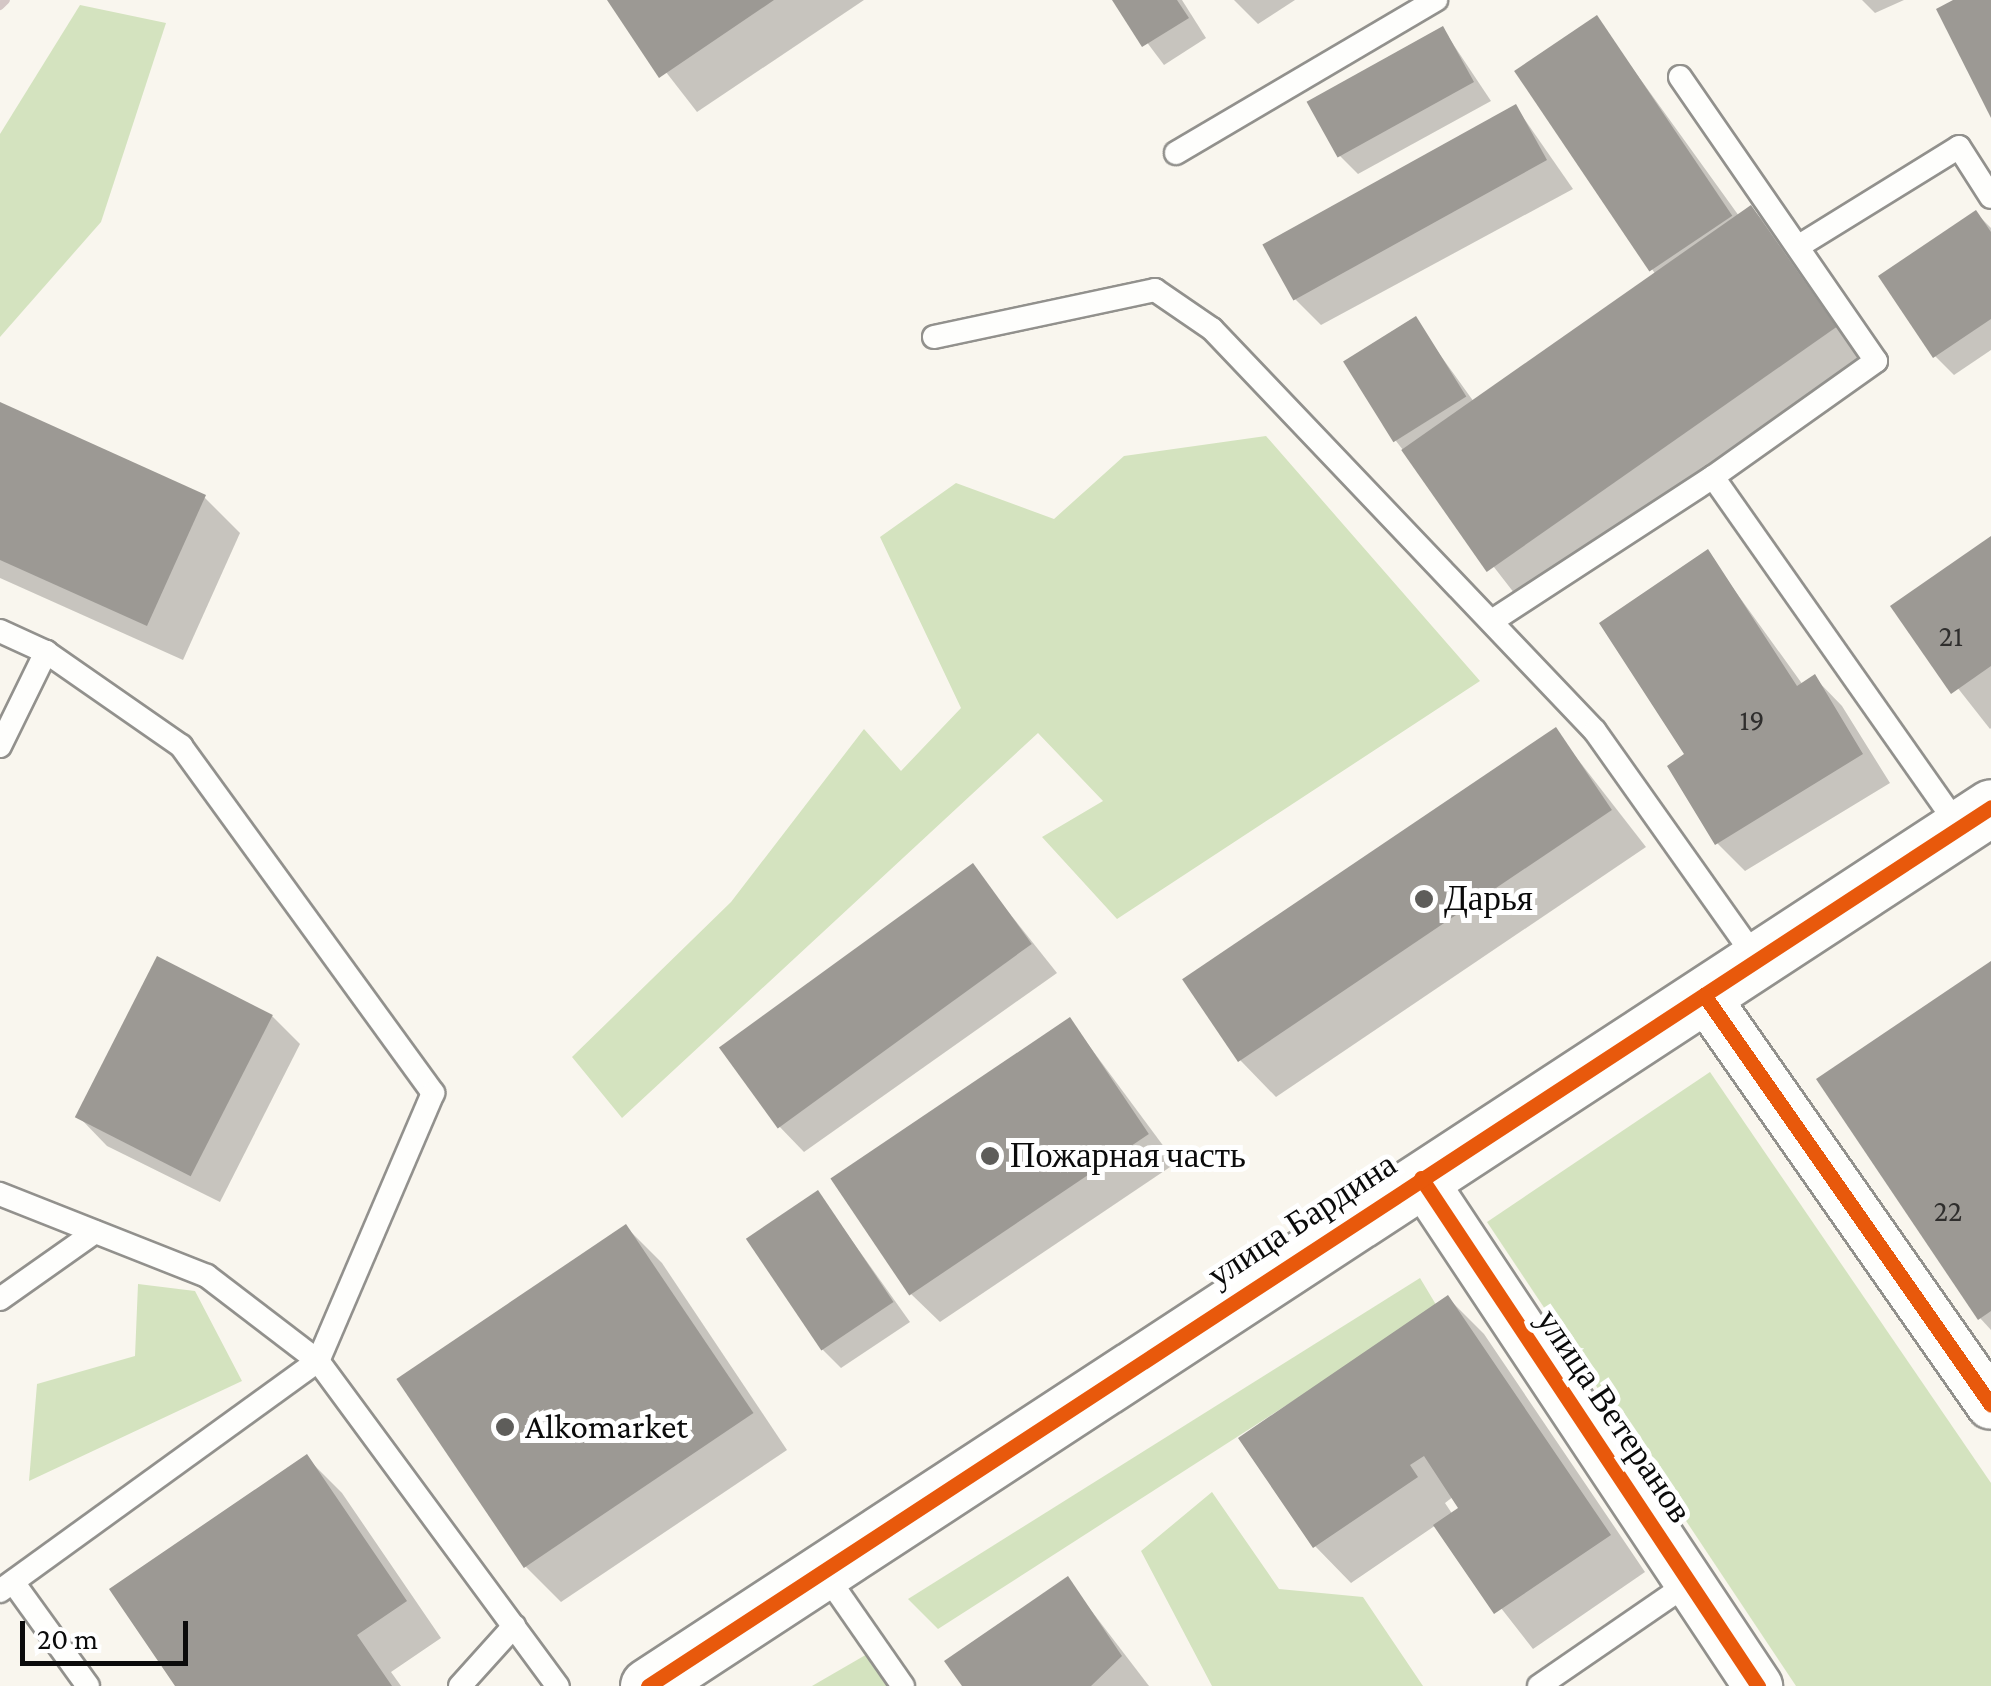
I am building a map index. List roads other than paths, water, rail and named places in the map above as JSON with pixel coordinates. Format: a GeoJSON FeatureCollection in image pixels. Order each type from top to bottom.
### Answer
{"type":"FeatureCollection","features":[{"type":"Feature","properties":{"kind":"street","name":"улица Бардина"},"geometry":{"type":"LineString","coordinates":[[648,1686],[1975,817]]}},
{"type":"Feature","properties":{"kind":"street"},"geometry":{"type":"LineString","coordinates":[[1704,995],[1991,1405]]}},
{"type":"Feature","properties":{"kind":"street","name":"улица Ветеранов"},"geometry":{"type":"LineString","coordinates":[[1421,1178],[1758,1686]]}},
{"type":"Feature","properties":{"kind":"lane"},"geometry":{"type":"LineString","coordinates":[[1176,153],[1436,0]]}},
{"type":"Feature","properties":{"kind":"lane"},"geometry":{"type":"LineString","coordinates":[[1492,621],[1713,477],[1876,361],[1680,78]]}},
{"type":"Feature","properties":{"kind":"lane"},"geometry":{"type":"LineString","coordinates":[[1799,246],[1959,147],[1991,197]]}},
{"type":"Feature","properties":{"kind":"lane"},"geometry":{"type":"LineString","coordinates":[[934,336],[1155,290],[1212,329],[1595,731],[1757,960]]}},
{"type":"Feature","properties":{"kind":"lane"},"geometry":{"type":"LineString","coordinates":[[1713,477],[1975,817]]}},
{"type":"Feature","properties":{"kind":"lane"},"geometry":{"type":"LineString","coordinates":[[0,631],[46,652],[180,746],[433,1093],[318,1361],[7,1587],[88,1686]]}},
{"type":"Feature","properties":{"kind":"lane"},"geometry":{"type":"LineString","coordinates":[[0,746],[46,652]]}},
{"type":"Feature","properties":{"kind":"lane"},"geometry":{"type":"LineString","coordinates":[[0,1194],[207,1276],[318,1361],[558,1686]]}},
{"type":"Feature","properties":{"kind":"lane"},"geometry":{"type":"LineString","coordinates":[[0,1299],[96,1232]]}},
{"type":"Feature","properties":{"kind":"lane"},"geometry":{"type":"LineString","coordinates":[[823,1571],[903,1686]]}},
{"type":"Feature","properties":{"kind":"lane"},"geometry":{"type":"LineString","coordinates":[[1540,1686],[1689,1583]]}},
{"type":"Feature","properties":{"kind":"lane"},"geometry":{"type":"LineString","coordinates":[[460,1686],[514,1626]]}},
{"type":"Feature","properties":{"kind":"railway"},"geometry":{"type":"LineString","coordinates":[[0,6],[6,0]]}},
{"type":"Feature","properties":{"kind":"place","name":"Дарья"},"geometry":{"type":"Point","coordinates":[1424,899]}},
{"type":"Feature","properties":{"kind":"place","name":"Пожарная часть"},"geometry":{"type":"Point","coordinates":[990,1156]}},
{"type":"Feature","properties":{"kind":"place","name":"Alkomarket"},"geometry":{"type":"Point","coordinates":[505,1427]}}]}
